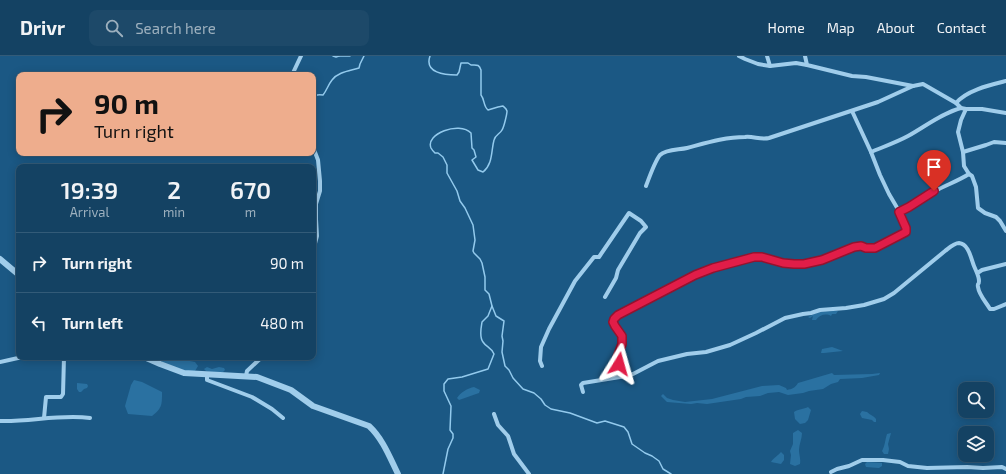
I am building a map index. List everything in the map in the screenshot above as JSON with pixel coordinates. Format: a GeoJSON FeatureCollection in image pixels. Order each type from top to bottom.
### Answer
{"type":"FeatureCollection","features":[{"type":"Feature","properties":{"kind":"street"},"geometry":{"type":"LineString","coordinates":[[293,72],[301,56]]}},
{"type":"Feature","properties":{"kind":"street"},"geometry":{"type":"LineString","coordinates":[[739,56],[758,64],[770,66],[796,63],[852,76],[866,77],[913,86]]}},
{"type":"Feature","properties":{"kind":"street"},"geometry":{"type":"LineString","coordinates":[[766,56],[770,66]]}},
{"type":"Feature","properties":{"kind":"street"},"geometry":{"type":"LineString","coordinates":[[805,56],[807,65]]}},
{"type":"Feature","properties":{"kind":"street"},"geometry":{"type":"LineString","coordinates":[[956,103],[963,96],[981,88],[1006,81]]}},
{"type":"Feature","properties":{"kind":"street"},"geometry":{"type":"LineString","coordinates":[[646,186],[658,159],[663,154],[710,141],[729,138],[746,136],[764,139],[769,138],[878,102],[913,86],[923,84],[956,103],[961,108]]}},
{"type":"Feature","properties":{"kind":"street"},"geometry":{"type":"LineString","coordinates":[[871,152],[907,137],[954,110],[961,108],[982,109],[1006,113]]}},
{"type":"Feature","properties":{"kind":"street"},"geometry":{"type":"LineString","coordinates":[[966,109],[958,132],[963,152],[964,166],[972,176],[976,187],[978,208],[985,213],[996,217],[1006,232]]}},
{"type":"Feature","properties":{"kind":"street"},"geometry":{"type":"LineString","coordinates":[[629,375],[622,369],[617,358],[623,341],[622,336],[613,322],[614,319],[618,315],[695,275],[713,268],[754,257],[762,257],[783,263],[804,264],[822,260],[854,247],[861,246],[866,248],[875,248],[906,232],[906,228],[899,212],[889,194],[852,111]]}},
{"type":"Feature","properties":{"kind":"street"},"geometry":{"type":"LineString","coordinates":[[963,152],[994,142],[1006,143]]}},
{"type":"Feature","properties":{"kind":"street"},"geometry":{"type":"LineString","coordinates":[[316,155],[320,181],[320,191],[316,204],[318,236],[316,242]]}},
{"type":"Feature","properties":{"kind":"street"},"geometry":{"type":"LineString","coordinates":[[899,212],[935,191],[964,178],[969,174]]}},
{"type":"Feature","properties":{"kind":"street"},"geometry":{"type":"LineString","coordinates":[[542,366],[540,361],[541,348],[549,329],[575,281],[594,257],[599,257],[629,213],[642,221],[646,227],[640,233],[618,270],[616,278],[605,297]]}},
{"type":"Feature","properties":{"kind":"street"},"geometry":{"type":"LineString","coordinates":[[583,392],[581,385],[583,383],[626,376],[658,361],[687,354],[706,352],[730,345],[786,318],[820,310],[864,305],[884,299],[894,293],[954,244],[961,243],[968,251],[977,272],[979,281],[978,286],[981,295],[990,309],[1006,304]]}},
{"type":"Feature","properties":{"kind":"street"},"geometry":{"type":"LineString","coordinates":[[0,259],[16,272]]}},
{"type":"Feature","properties":{"kind":"street"},"geometry":{"type":"LineString","coordinates":[[977,272],[1006,264]]}},
{"type":"Feature","properties":{"kind":"street"},"geometry":{"type":"LineString","coordinates":[[0,362],[16,358]]}},
{"type":"Feature","properties":{"kind":"street"},"geometry":{"type":"LineString","coordinates":[[44,418],[46,397],[62,397],[64,394],[64,360]]}},
{"type":"Feature","properties":{"kind":"street"},"geometry":{"type":"LineString","coordinates":[[151,360],[184,373],[258,377],[291,390],[313,406],[370,426],[380,438],[398,474]]}},
{"type":"Feature","properties":{"kind":"street"},"geometry":{"type":"LineString","coordinates":[[246,376],[247,371],[259,360]]}},
{"type":"Feature","properties":{"kind":"street"},"geometry":{"type":"LineString","coordinates":[[208,375],[207,380],[252,397],[272,409],[283,418]]}},
{"type":"Feature","properties":{"kind":"street"},"geometry":{"type":"LineString","coordinates":[[494,414],[498,425],[508,436],[514,454],[529,474]]}},
{"type":"Feature","properties":{"kind":"street"},"geometry":{"type":"LineString","coordinates":[[0,421],[68,417],[90,418]]}},
{"type":"Feature","properties":{"kind":"street"},"geometry":{"type":"LineString","coordinates":[[832,472],[862,460],[900,462],[908,466],[927,468],[1006,468]]}},
{"type":"Feature","properties":{"kind":"shaded area"},"geometry":{"type":"Polygon","coordinates":[[[838,311],[836,314],[832,314],[831,316],[821,316],[816,320],[812,320],[813,316],[810,318],[808,317],[818,312],[838,311]]]}},
{"type":"Feature","properties":{"kind":"shaded area"},"geometry":{"type":"Polygon","coordinates":[[[832,347],[843,351],[821,353],[822,349],[832,347]]]}},
{"type":"Feature","properties":{"kind":"shaded area"},"geometry":{"type":"Polygon","coordinates":[[[157,360],[182,360],[195,362],[198,366],[195,371],[187,372],[157,360]]]}},
{"type":"Feature","properties":{"kind":"shaded area"},"geometry":{"type":"Polygon","coordinates":[[[207,367],[212,369],[219,367],[224,368],[225,370],[223,372],[213,373],[204,369],[207,367]]]}},
{"type":"Feature","properties":{"kind":"shaded area"},"geometry":{"type":"Polygon","coordinates":[[[832,373],[834,375],[880,373],[879,375],[862,378],[840,379],[838,382],[823,389],[803,393],[788,395],[779,392],[768,393],[760,396],[707,404],[667,402],[661,396],[663,394],[667,398],[685,402],[712,399],[762,386],[779,385],[787,390],[793,388],[798,383],[832,373]]]}},
{"type":"Feature","properties":{"kind":"shaded area"},"geometry":{"type":"Polygon","coordinates":[[[134,380],[142,382],[162,392],[161,406],[152,416],[128,414],[125,406],[134,380]]]}},
{"type":"Feature","properties":{"kind":"shaded area"},"geometry":{"type":"Polygon","coordinates":[[[77,383],[87,384],[88,386],[79,392],[77,389],[77,383]]]}},
{"type":"Feature","properties":{"kind":"shaded area"},"geometry":{"type":"Polygon","coordinates":[[[474,387],[480,390],[479,393],[459,400],[457,398],[464,391],[474,387]]]}},
{"type":"Feature","properties":{"kind":"shaded area"},"geometry":{"type":"Polygon","coordinates":[[[808,407],[811,410],[808,420],[805,423],[800,424],[795,419],[794,412],[808,407]]]}},
{"type":"Feature","properties":{"kind":"shaded area"},"geometry":{"type":"Polygon","coordinates":[[[862,411],[867,412],[874,417],[876,422],[862,418],[860,414],[862,411]]]}},
{"type":"Feature","properties":{"kind":"shaded area"},"geometry":{"type":"Polygon","coordinates":[[[798,430],[802,433],[799,448],[800,464],[795,466],[790,464],[790,451],[793,444],[793,433],[798,430]]]}},
{"type":"Feature","properties":{"kind":"shaded area"},"geometry":{"type":"Polygon","coordinates":[[[891,433],[888,444],[888,454],[884,454],[882,451],[887,434],[891,433]]]}},
{"type":"Feature","properties":{"kind":"shaded area"},"geometry":{"type":"Polygon","coordinates":[[[781,452],[784,455],[784,460],[781,464],[771,462],[773,459],[781,452]]]}},
{"type":"Feature","properties":{"kind":"shaded area"},"geometry":{"type":"Polygon","coordinates":[[[867,462],[882,463],[882,466],[879,468],[866,467],[865,464],[867,462]]]}},
{"type":"Feature","properties":{"kind":"waterway"},"geometry":{"type":"LineString","coordinates":[[333,56],[339,56]]}},
{"type":"Feature","properties":{"kind":"waterway"},"geometry":{"type":"LineString","coordinates":[[339,56],[350,56]]}},
{"type":"Feature","properties":{"kind":"waterway"},"geometry":{"type":"LineString","coordinates":[[316,96],[323,95],[334,77],[337,75],[359,68],[364,56]]}},
{"type":"Feature","properties":{"kind":"waterway"},"geometry":{"type":"LineString","coordinates":[[430,56],[430,66],[437,72],[457,75],[461,63],[479,66],[481,70],[481,95],[486,108],[488,110],[503,106],[507,111],[503,128],[495,138],[489,165],[483,172],[478,170],[472,160],[476,157],[472,148],[471,133],[466,130],[459,128],[444,131],[433,138],[431,143],[431,148],[433,151],[443,157],[447,165],[447,173],[473,225],[475,240],[473,251],[482,263],[485,277],[485,290],[489,294],[496,316],[504,321],[502,352],[505,366],[523,389],[534,393],[551,409],[570,413],[597,423],[605,421],[624,427],[628,432],[632,444],[659,461],[663,469],[671,474]]}},
{"type":"Feature","properties":{"kind":"waterway"},"geometry":{"type":"LineString","coordinates":[[443,474],[448,449],[453,438],[453,434],[450,430],[451,406],[444,391],[444,384],[448,379],[462,377],[488,369],[494,354],[483,342],[481,332],[482,322],[488,316],[492,306]]}},
{"type":"Feature","properties":{"kind":"route"},"geometry":{"type":"LineString","coordinates":[[619,364],[617,358],[623,341],[622,336],[613,322],[618,315],[695,275],[736,261],[754,257],[762,257],[783,263],[804,264],[822,260],[854,247],[861,246],[866,248],[875,248],[906,232],[906,228],[899,212],[934,191]]}}]}
